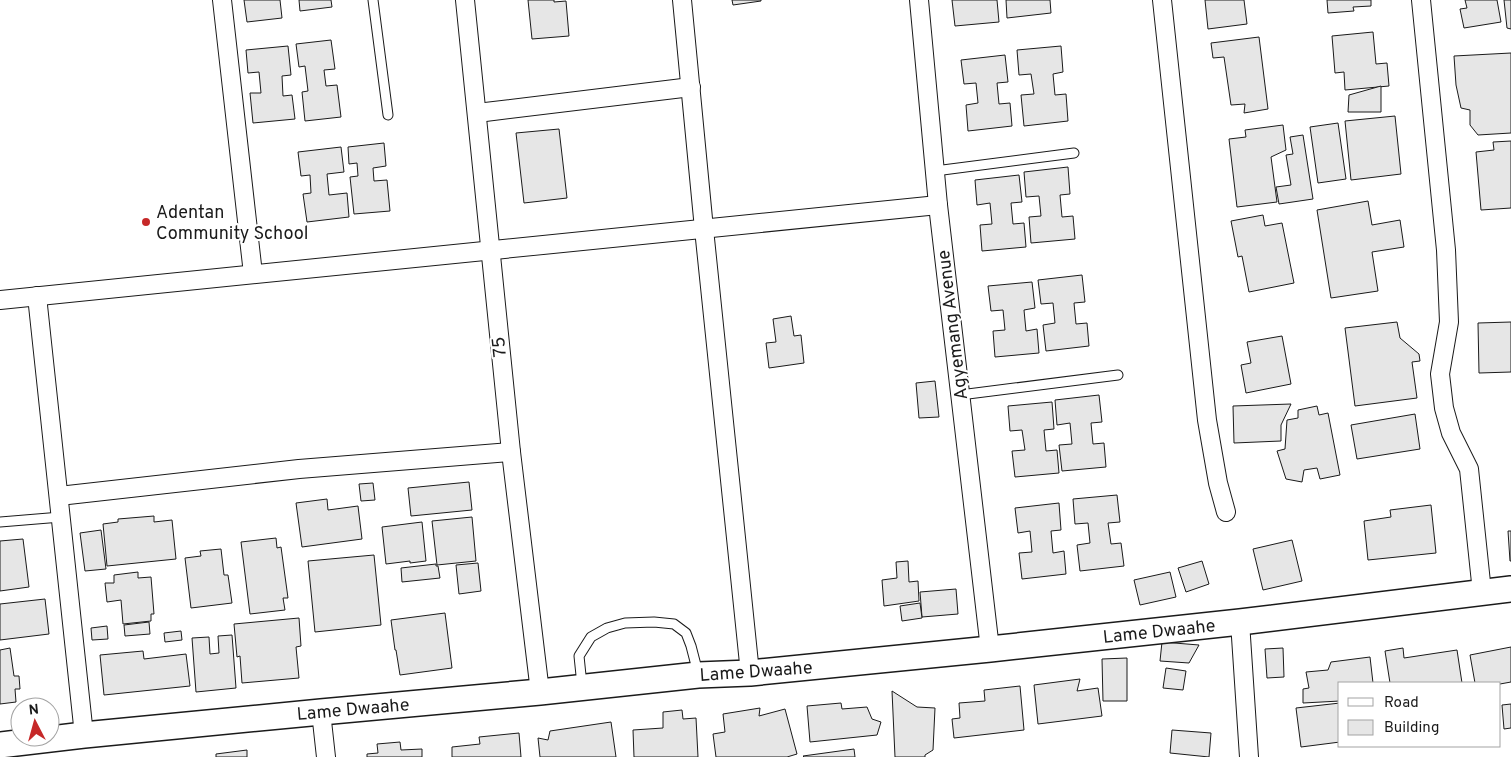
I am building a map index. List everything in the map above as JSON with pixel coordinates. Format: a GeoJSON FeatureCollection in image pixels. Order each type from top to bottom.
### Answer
{"type":"FeatureCollection","features":[{"type":"Feature","properties":{"kind":"street"},"geometry":{"type":"LineString","coordinates":[[222,0],[253,274]]}},
{"type":"Feature","properties":{"kind":"street","name":"75"},"geometry":{"type":"LineString","coordinates":[[465,0],[510,452],[540,692]]}},
{"type":"Feature","properties":{"kind":"street"},"geometry":{"type":"LineString","coordinates":[[682,0],[750,673]]}},
{"type":"Feature","properties":{"kind":"street","name":"Agyemang Avenue"},"geometry":{"type":"LineString","coordinates":[[919,0],[938,205],[990,649]]}},
{"type":"Feature","properties":{"kind":"street"},"geometry":{"type":"LineString","coordinates":[[1162,0],[1207,420],[1218,483],[1226,512]]}},
{"type":"Feature","properties":{"kind":"street"},"geometry":{"type":"LineString","coordinates":[[1421,0],[1446,250],[1449,322],[1440,374],[1444,408],[1451,433],[1469,469],[1482,592]]}},
{"type":"Feature","properties":{"kind":"street"},"geometry":{"type":"LineString","coordinates":[[477,114],[690,87]]}},
{"type":"Feature","properties":{"kind":"street"},"geometry":{"type":"LineString","coordinates":[[0,300],[938,205]]}},
{"type":"Feature","properties":{"kind":"street"},"geometry":{"type":"LineString","coordinates":[[37,296],[84,735]]}},
{"type":"Feature","properties":{"kind":"street"},"geometry":{"type":"LineString","coordinates":[[58,496],[299,469],[510,452]]}},
{"type":"Feature","properties":{"kind":"street","name":"Lame Dwaahe"},"geometry":{"type":"LineString","coordinates":[[0,745],[84,735],[582,688],[698,675],[750,673],[990,649],[1240,622],[1511,589]]}},
{"type":"Feature","properties":{"kind":"street"},"geometry":{"type":"LineString","coordinates":[[1240,622],[1248,757]]}},
{"type":"Feature","properties":{"kind":"street"},"geometry":{"type":"LineString","coordinates":[[321,712],[326,757]]}},
{"type":"Feature","properties":{"kind":"lane"},"geometry":{"type":"LineString","coordinates":[[372,0],[388,115]]}},
{"type":"Feature","properties":{"kind":"lane"},"geometry":{"type":"LineString","coordinates":[[935,171],[1074,153]]}},
{"type":"Feature","properties":{"kind":"lane"},"geometry":{"type":"LineString","coordinates":[[960,395],[1118,375]]}},
{"type":"Feature","properties":{"kind":"lane"},"geometry":{"type":"LineString","coordinates":[[0,522],[61,517]]}},
{"type":"Feature","properties":{"kind":"lane"},"geometry":{"type":"LineString","coordinates":[[582,688],[579,656],[591,637],[607,628],[625,623],[654,622],[674,624],[686,633],[698,675]]}},
{"type":"Feature","properties":{"kind":"building"},"geometry":{"type":"Polygon","coordinates":[[[244,0],[280,0],[282,18],[247,22],[244,0]]]}},
{"type":"Feature","properties":{"kind":"building"},"geometry":{"type":"Polygon","coordinates":[[[299,0],[331,0],[332,7],[300,11],[299,0]]]}},
{"type":"Feature","properties":{"kind":"building"},"geometry":{"type":"Polygon","coordinates":[[[528,0],[566,1],[569,36],[532,39],[528,0]]]}},
{"type":"Feature","properties":{"kind":"building"},"geometry":{"type":"Polygon","coordinates":[[[732,0],[761,0],[761,1],[733,5],[732,0]]]}},
{"type":"Feature","properties":{"kind":"building"},"geometry":{"type":"Polygon","coordinates":[[[952,0],[997,0],[999,22],[955,26],[952,0]]]}},
{"type":"Feature","properties":{"kind":"building"},"geometry":{"type":"Polygon","coordinates":[[[1006,0],[1050,0],[1051,13],[1007,18],[1006,0]]]}},
{"type":"Feature","properties":{"kind":"building"},"geometry":{"type":"Polygon","coordinates":[[[1205,0],[1244,0],[1247,24],[1208,29],[1205,0]]]}},
{"type":"Feature","properties":{"kind":"building"},"geometry":{"type":"Polygon","coordinates":[[[1327,0],[1371,0],[1371,6],[1353,7],[1354,11],[1328,13],[1327,0]]]}},
{"type":"Feature","properties":{"kind":"building"},"geometry":{"type":"Polygon","coordinates":[[[1465,0],[1497,0],[1501,22],[1464,28],[1460,9],[1467,8],[1465,0]]]}},
{"type":"Feature","properties":{"kind":"building"},"geometry":{"type":"Polygon","coordinates":[[[1504,0],[1511,0],[1511,29],[1507,28],[1504,0]]]}},
{"type":"Feature","properties":{"kind":"building"},"geometry":{"type":"Polygon","coordinates":[[[1373,32],[1376,64],[1387,63],[1389,86],[1345,90],[1344,72],[1335,73],[1332,36],[1373,32]]]}},
{"type":"Feature","properties":{"kind":"building"},"geometry":{"type":"Polygon","coordinates":[[[1259,37],[1268,109],[1244,113],[1245,104],[1231,105],[1224,57],[1213,58],[1211,43],[1259,37]]]}},
{"type":"Feature","properties":{"kind":"building"},"geometry":{"type":"Polygon","coordinates":[[[331,40],[335,69],[324,70],[326,86],[337,85],[341,117],[305,121],[302,92],[308,91],[305,66],[299,67],[296,44],[331,40]]]}},
{"type":"Feature","properties":{"kind":"building"},"geometry":{"type":"Polygon","coordinates":[[[288,46],[291,75],[282,76],[283,96],[292,95],[295,119],[253,123],[250,93],[261,93],[259,72],[248,73],[246,50],[288,46]]]}},
{"type":"Feature","properties":{"kind":"building"},"geometry":{"type":"Polygon","coordinates":[[[1061,46],[1063,72],[1053,74],[1055,95],[1066,94],[1068,121],[1024,126],[1021,95],[1034,94],[1031,74],[1019,75],[1017,50],[1061,46]]]}},
{"type":"Feature","properties":{"kind":"building"},"geometry":{"type":"Polygon","coordinates":[[[1511,53],[1511,133],[1478,135],[1470,125],[1470,110],[1461,108],[1456,85],[1454,56],[1511,53]]]}},
{"type":"Feature","properties":{"kind":"building"},"geometry":{"type":"Polygon","coordinates":[[[1005,55],[1008,82],[997,83],[999,104],[1010,103],[1012,126],[968,131],[966,105],[978,103],[976,83],[964,84],[961,60],[1005,55]]]}},
{"type":"Feature","properties":{"kind":"building"},"geometry":{"type":"Polygon","coordinates":[[[1381,86],[1381,112],[1348,112],[1349,95],[1381,86]]]}},
{"type":"Feature","properties":{"kind":"building"},"geometry":{"type":"Polygon","coordinates":[[[1395,116],[1401,174],[1351,180],[1345,121],[1395,116]]]}},
{"type":"Feature","properties":{"kind":"building"},"geometry":{"type":"Polygon","coordinates":[[[1338,123],[1346,179],[1318,183],[1310,127],[1338,123]]]}},
{"type":"Feature","properties":{"kind":"building"},"geometry":{"type":"Polygon","coordinates":[[[1283,125],[1286,150],[1271,157],[1277,202],[1237,207],[1229,139],[1246,137],[1245,130],[1283,125]]]}},
{"type":"Feature","properties":{"kind":"building"},"geometry":{"type":"Polygon","coordinates":[[[559,129],[567,198],[524,203],[516,133],[559,129]]]}},
{"type":"Feature","properties":{"kind":"building"},"geometry":{"type":"Polygon","coordinates":[[[1303,135],[1313,199],[1279,204],[1276,187],[1291,185],[1286,155],[1293,154],[1290,137],[1303,135]]]}},
{"type":"Feature","properties":{"kind":"building"},"geometry":{"type":"Polygon","coordinates":[[[1511,141],[1511,208],[1481,210],[1476,152],[1494,150],[1493,142],[1511,141]]]}},
{"type":"Feature","properties":{"kind":"building"},"geometry":{"type":"Polygon","coordinates":[[[384,143],[386,166],[373,168],[374,181],[387,180],[390,211],[354,214],[350,177],[358,176],[357,163],[349,164],[348,147],[384,143]]]}},
{"type":"Feature","properties":{"kind":"building"},"geometry":{"type":"Polygon","coordinates":[[[341,147],[344,172],[327,174],[329,195],[347,193],[349,217],[307,222],[303,194],[311,193],[310,175],[301,176],[298,152],[341,147]]]}},
{"type":"Feature","properties":{"kind":"building"},"geometry":{"type":"Polygon","coordinates":[[[1068,167],[1070,194],[1060,195],[1062,217],[1073,216],[1075,239],[1031,243],[1029,217],[1041,216],[1039,196],[1026,197],[1024,172],[1068,167]]]}},
{"type":"Feature","properties":{"kind":"building"},"geometry":{"type":"Polygon","coordinates":[[[1019,175],[1022,202],[1011,203],[1013,224],[1024,223],[1026,247],[982,251],[980,225],[992,224],[990,203],[977,205],[975,180],[1019,175]]]}},
{"type":"Feature","properties":{"kind":"building"},"geometry":{"type":"Polygon","coordinates":[[[1368,201],[1372,225],[1400,220],[1404,247],[1372,252],[1378,291],[1331,298],[1317,210],[1368,201]]]}},
{"type":"Feature","properties":{"kind":"building"},"geometry":{"type":"Polygon","coordinates":[[[1263,215],[1265,226],[1282,223],[1294,283],[1249,292],[1242,256],[1238,257],[1231,221],[1263,215]]]}},
{"type":"Feature","properties":{"kind":"building"},"geometry":{"type":"Polygon","coordinates":[[[1082,275],[1085,302],[1074,303],[1076,324],[1087,323],[1089,346],[1046,351],[1043,325],[1055,323],[1053,303],[1041,304],[1038,280],[1082,275]]]}},
{"type":"Feature","properties":{"kind":"building"},"geometry":{"type":"Polygon","coordinates":[[[1032,282],[1035,308],[1024,310],[1026,331],[1037,329],[1039,353],[995,357],[993,331],[1005,330],[1003,310],[991,311],[988,286],[1032,282]]]}},
{"type":"Feature","properties":{"kind":"building"},"geometry":{"type":"Polygon","coordinates":[[[791,316],[794,336],[801,335],[804,363],[769,368],[766,343],[776,342],[773,319],[791,316]]]}},
{"type":"Feature","properties":{"kind":"building"},"geometry":{"type":"Polygon","coordinates":[[[1397,322],[1400,338],[1419,354],[1420,361],[1412,362],[1417,398],[1355,406],[1345,328],[1397,322]]]}},
{"type":"Feature","properties":{"kind":"building"},"geometry":{"type":"Polygon","coordinates":[[[1511,322],[1511,372],[1479,373],[1478,323],[1511,322]]]}},
{"type":"Feature","properties":{"kind":"building"},"geometry":{"type":"Polygon","coordinates":[[[1282,336],[1291,384],[1246,393],[1241,365],[1251,363],[1247,342],[1282,336]]]}},
{"type":"Feature","properties":{"kind":"building"},"geometry":{"type":"Polygon","coordinates":[[[935,381],[939,417],[919,418],[916,383],[935,381]]]}},
{"type":"Feature","properties":{"kind":"building"},"geometry":{"type":"Polygon","coordinates":[[[1099,395],[1102,422],[1091,423],[1093,444],[1104,443],[1106,467],[1062,471],[1059,445],[1072,444],[1070,423],[1057,425],[1055,400],[1099,395]]]}},
{"type":"Feature","properties":{"kind":"building"},"geometry":{"type":"Polygon","coordinates":[[[1052,402],[1054,429],[1044,430],[1046,451],[1057,450],[1059,473],[1015,477],[1012,451],[1025,450],[1022,430],[1010,431],[1008,406],[1052,402]]]}},
{"type":"Feature","properties":{"kind":"building"},"geometry":{"type":"Polygon","coordinates":[[[1291,404],[1281,425],[1281,441],[1234,443],[1233,406],[1291,404]]]}},
{"type":"Feature","properties":{"kind":"building"},"geometry":{"type":"Polygon","coordinates":[[[1317,406],[1319,415],[1328,413],[1340,475],[1320,479],[1317,468],[1304,470],[1302,482],[1286,479],[1277,451],[1285,449],[1287,420],[1298,418],[1298,410],[1317,406]]]}},
{"type":"Feature","properties":{"kind":"building"},"geometry":{"type":"Polygon","coordinates":[[[1415,414],[1420,449],[1357,459],[1351,425],[1415,414]]]}},
{"type":"Feature","properties":{"kind":"building"},"geometry":{"type":"Polygon","coordinates":[[[469,482],[472,510],[411,516],[408,488],[469,482]]]}},
{"type":"Feature","properties":{"kind":"building"},"geometry":{"type":"Polygon","coordinates":[[[373,483],[375,500],[361,501],[359,484],[373,483]]]}},
{"type":"Feature","properties":{"kind":"building"},"geometry":{"type":"Polygon","coordinates":[[[1117,495],[1120,522],[1108,523],[1111,544],[1121,543],[1124,566],[1080,571],[1077,545],[1090,543],[1088,523],[1075,524],[1073,499],[1117,495]]]}},
{"type":"Feature","properties":{"kind":"building"},"geometry":{"type":"Polygon","coordinates":[[[327,499],[328,510],[358,506],[362,539],[302,547],[296,503],[327,499]]]}},
{"type":"Feature","properties":{"kind":"building"},"geometry":{"type":"Polygon","coordinates":[[[1059,503],[1061,530],[1051,531],[1053,553],[1064,551],[1066,574],[1022,579],[1019,553],[1032,552],[1030,531],[1018,533],[1015,508],[1059,503]]]}},
{"type":"Feature","properties":{"kind":"building"},"geometry":{"type":"Polygon","coordinates":[[[1431,505],[1436,553],[1368,560],[1364,521],[1391,517],[1390,510],[1431,505]]]}},
{"type":"Feature","properties":{"kind":"building"},"geometry":{"type":"Polygon","coordinates":[[[154,516],[154,522],[172,520],[176,559],[107,566],[103,524],[118,522],[118,519],[154,516]]]}},
{"type":"Feature","properties":{"kind":"building"},"geometry":{"type":"Polygon","coordinates":[[[472,517],[476,561],[437,565],[432,521],[472,517]]]}},
{"type":"Feature","properties":{"kind":"building"},"geometry":{"type":"Polygon","coordinates":[[[422,522],[426,561],[386,564],[382,527],[422,522]]]}},
{"type":"Feature","properties":{"kind":"building"},"geometry":{"type":"Polygon","coordinates":[[[101,530],[106,569],[85,571],[80,533],[101,530]]]}},
{"type":"Feature","properties":{"kind":"building"},"geometry":{"type":"Polygon","coordinates":[[[1508,531],[1511,531],[1511,561],[1510,561],[1508,531]]]}},
{"type":"Feature","properties":{"kind":"building"},"geometry":{"type":"Polygon","coordinates":[[[276,538],[277,548],[281,547],[288,598],[283,598],[285,610],[250,614],[241,542],[276,538]]]}},
{"type":"Feature","properties":{"kind":"building"},"geometry":{"type":"Polygon","coordinates":[[[23,539],[29,587],[0,591],[0,541],[23,539]]]}},
{"type":"Feature","properties":{"kind":"building"},"geometry":{"type":"Polygon","coordinates":[[[1292,540],[1302,581],[1263,590],[1253,549],[1292,540]]]}},
{"type":"Feature","properties":{"kind":"building"},"geometry":{"type":"Polygon","coordinates":[[[221,549],[224,575],[228,575],[232,603],[191,608],[185,558],[201,556],[200,551],[221,549]]]}},
{"type":"Feature","properties":{"kind":"building"},"geometry":{"type":"Polygon","coordinates":[[[374,555],[381,625],[315,632],[308,561],[374,555]]]}},
{"type":"Feature","properties":{"kind":"building"},"geometry":{"type":"Polygon","coordinates":[[[908,561],[909,582],[918,581],[919,601],[884,606],[882,580],[897,578],[896,562],[908,561]]]}},
{"type":"Feature","properties":{"kind":"building"},"geometry":{"type":"Polygon","coordinates":[[[1202,561],[1209,584],[1186,592],[1178,568],[1202,561]]]}},
{"type":"Feature","properties":{"kind":"building"},"geometry":{"type":"Polygon","coordinates":[[[478,563],[481,591],[459,594],[456,565],[478,563]]]}},
{"type":"Feature","properties":{"kind":"building"},"geometry":{"type":"Polygon","coordinates":[[[436,564],[440,578],[402,582],[401,568],[436,564]]]}},
{"type":"Feature","properties":{"kind":"building"},"geometry":{"type":"Polygon","coordinates":[[[138,572],[138,578],[151,577],[154,614],[151,614],[151,621],[123,624],[121,600],[107,602],[105,583],[114,583],[114,575],[138,572]]]}},
{"type":"Feature","properties":{"kind":"building"},"geometry":{"type":"Polygon","coordinates":[[[1170,572],[1176,597],[1140,605],[1134,580],[1170,572]]]}},
{"type":"Feature","properties":{"kind":"building"},"geometry":{"type":"Polygon","coordinates":[[[956,589],[958,614],[922,617],[920,592],[956,589]]]}},
{"type":"Feature","properties":{"kind":"building"},"geometry":{"type":"Polygon","coordinates":[[[45,599],[49,634],[0,640],[0,604],[45,599]]]}},
{"type":"Feature","properties":{"kind":"building"},"geometry":{"type":"Polygon","coordinates":[[[920,603],[922,618],[902,621],[900,606],[920,603]]]}},
{"type":"Feature","properties":{"kind":"building"},"geometry":{"type":"Polygon","coordinates":[[[445,613],[452,668],[400,675],[391,620],[445,613]]]}},
{"type":"Feature","properties":{"kind":"building"},"geometry":{"type":"Polygon","coordinates":[[[299,618],[301,646],[296,647],[299,678],[242,683],[240,656],[237,657],[234,624],[299,618]]]}},
{"type":"Feature","properties":{"kind":"building"},"geometry":{"type":"Polygon","coordinates":[[[149,622],[150,634],[125,636],[124,625],[149,622]]]}},
{"type":"Feature","properties":{"kind":"building"},"geometry":{"type":"Polygon","coordinates":[[[107,626],[108,639],[92,640],[91,628],[107,626]]]}},
{"type":"Feature","properties":{"kind":"building"},"geometry":{"type":"Polygon","coordinates":[[[181,631],[182,640],[165,642],[164,633],[181,631]]]}},
{"type":"Feature","properties":{"kind":"building"},"geometry":{"type":"Polygon","coordinates":[[[232,635],[236,688],[196,692],[192,638],[209,637],[210,654],[219,653],[218,636],[232,635]]]}},
{"type":"Feature","properties":{"kind":"building"},"geometry":{"type":"Polygon","coordinates":[[[1162,642],[1199,645],[1189,663],[1160,661],[1162,642]]]}},
{"type":"Feature","properties":{"kind":"building"},"geometry":{"type":"Polygon","coordinates":[[[1511,647],[1511,682],[1501,684],[1501,682],[1475,682],[1470,655],[1511,647]]]}},
{"type":"Feature","properties":{"kind":"building"},"geometry":{"type":"Polygon","coordinates":[[[10,648],[14,676],[19,676],[20,689],[15,689],[16,697],[10,697],[10,703],[0,704],[0,650],[10,648]]]}},
{"type":"Feature","properties":{"kind":"building"},"geometry":{"type":"Polygon","coordinates":[[[1283,648],[1284,677],[1267,678],[1265,649],[1283,648]]]}},
{"type":"Feature","properties":{"kind":"building"},"geometry":{"type":"Polygon","coordinates":[[[1403,648],[1404,658],[1457,650],[1462,682],[1390,682],[1385,651],[1403,648]]]}},
{"type":"Feature","properties":{"kind":"building"},"geometry":{"type":"Polygon","coordinates":[[[143,651],[144,659],[186,654],[190,686],[104,695],[100,655],[143,651]]]}},
{"type":"Feature","properties":{"kind":"building"},"geometry":{"type":"Polygon","coordinates":[[[1370,657],[1373,682],[1338,682],[1338,701],[1303,703],[1303,689],[1309,688],[1306,672],[1328,670],[1331,662],[1370,657]]]}},
{"type":"Feature","properties":{"kind":"building"},"geometry":{"type":"Polygon","coordinates":[[[1127,658],[1127,701],[1103,701],[1102,659],[1127,658]]]}},
{"type":"Feature","properties":{"kind":"building"},"geometry":{"type":"Polygon","coordinates":[[[1166,668],[1186,671],[1183,690],[1163,688],[1166,668]]]}},
{"type":"Feature","properties":{"kind":"building"},"geometry":{"type":"Polygon","coordinates":[[[1080,679],[1077,691],[1098,688],[1102,716],[1038,724],[1034,685],[1080,679]]]}},
{"type":"Feature","properties":{"kind":"building"},"geometry":{"type":"Polygon","coordinates":[[[1020,686],[1024,730],[954,738],[952,719],[960,718],[959,703],[985,701],[984,690],[1020,686]]]}},
{"type":"Feature","properties":{"kind":"building"},"geometry":{"type":"Polygon","coordinates":[[[892,691],[917,707],[935,708],[933,750],[925,755],[925,757],[895,757],[892,691]]]}},
{"type":"Feature","properties":{"kind":"building"},"geometry":{"type":"Polygon","coordinates":[[[841,703],[842,709],[867,707],[872,719],[881,722],[877,735],[810,742],[807,706],[841,703]]]}},
{"type":"Feature","properties":{"kind":"building"},"geometry":{"type":"Polygon","coordinates":[[[1338,703],[1338,742],[1301,747],[1296,708],[1338,703]]]}},
{"type":"Feature","properties":{"kind":"building"},"geometry":{"type":"Polygon","coordinates":[[[1511,704],[1511,728],[1504,729],[1502,705],[1511,704]]]}},
{"type":"Feature","properties":{"kind":"building"},"geometry":{"type":"Polygon","coordinates":[[[760,708],[759,716],[785,709],[797,754],[787,757],[716,757],[713,734],[725,732],[723,714],[760,708]]]}},
{"type":"Feature","properties":{"kind":"building"},"geometry":{"type":"Polygon","coordinates":[[[682,710],[683,719],[696,718],[698,757],[634,757],[633,730],[663,728],[663,712],[682,710]]]}},
{"type":"Feature","properties":{"kind":"building"},"geometry":{"type":"Polygon","coordinates":[[[611,722],[616,757],[540,757],[538,738],[548,740],[550,731],[611,722]]]}},
{"type":"Feature","properties":{"kind":"building"},"geometry":{"type":"Polygon","coordinates":[[[1172,730],[1211,733],[1209,757],[1170,753],[1172,730]]]}},
{"type":"Feature","properties":{"kind":"building"},"geometry":{"type":"Polygon","coordinates":[[[519,733],[521,757],[452,757],[452,747],[480,744],[479,737],[519,733]]]}},
{"type":"Feature","properties":{"kind":"building"},"geometry":{"type":"Polygon","coordinates":[[[400,742],[401,750],[422,749],[422,757],[367,757],[367,754],[378,753],[377,744],[400,742]]]}},
{"type":"Feature","properties":{"kind":"building"},"geometry":{"type":"Polygon","coordinates":[[[854,749],[855,757],[803,756],[854,749]]]}},
{"type":"Feature","properties":{"kind":"building"},"geometry":{"type":"Polygon","coordinates":[[[247,750],[247,757],[216,757],[216,754],[247,750]]]}},
{"type":"Feature","properties":{"kind":"place","name":"Adentan Community School"},"geometry":{"type":"Point","coordinates":[146,222]}}]}
